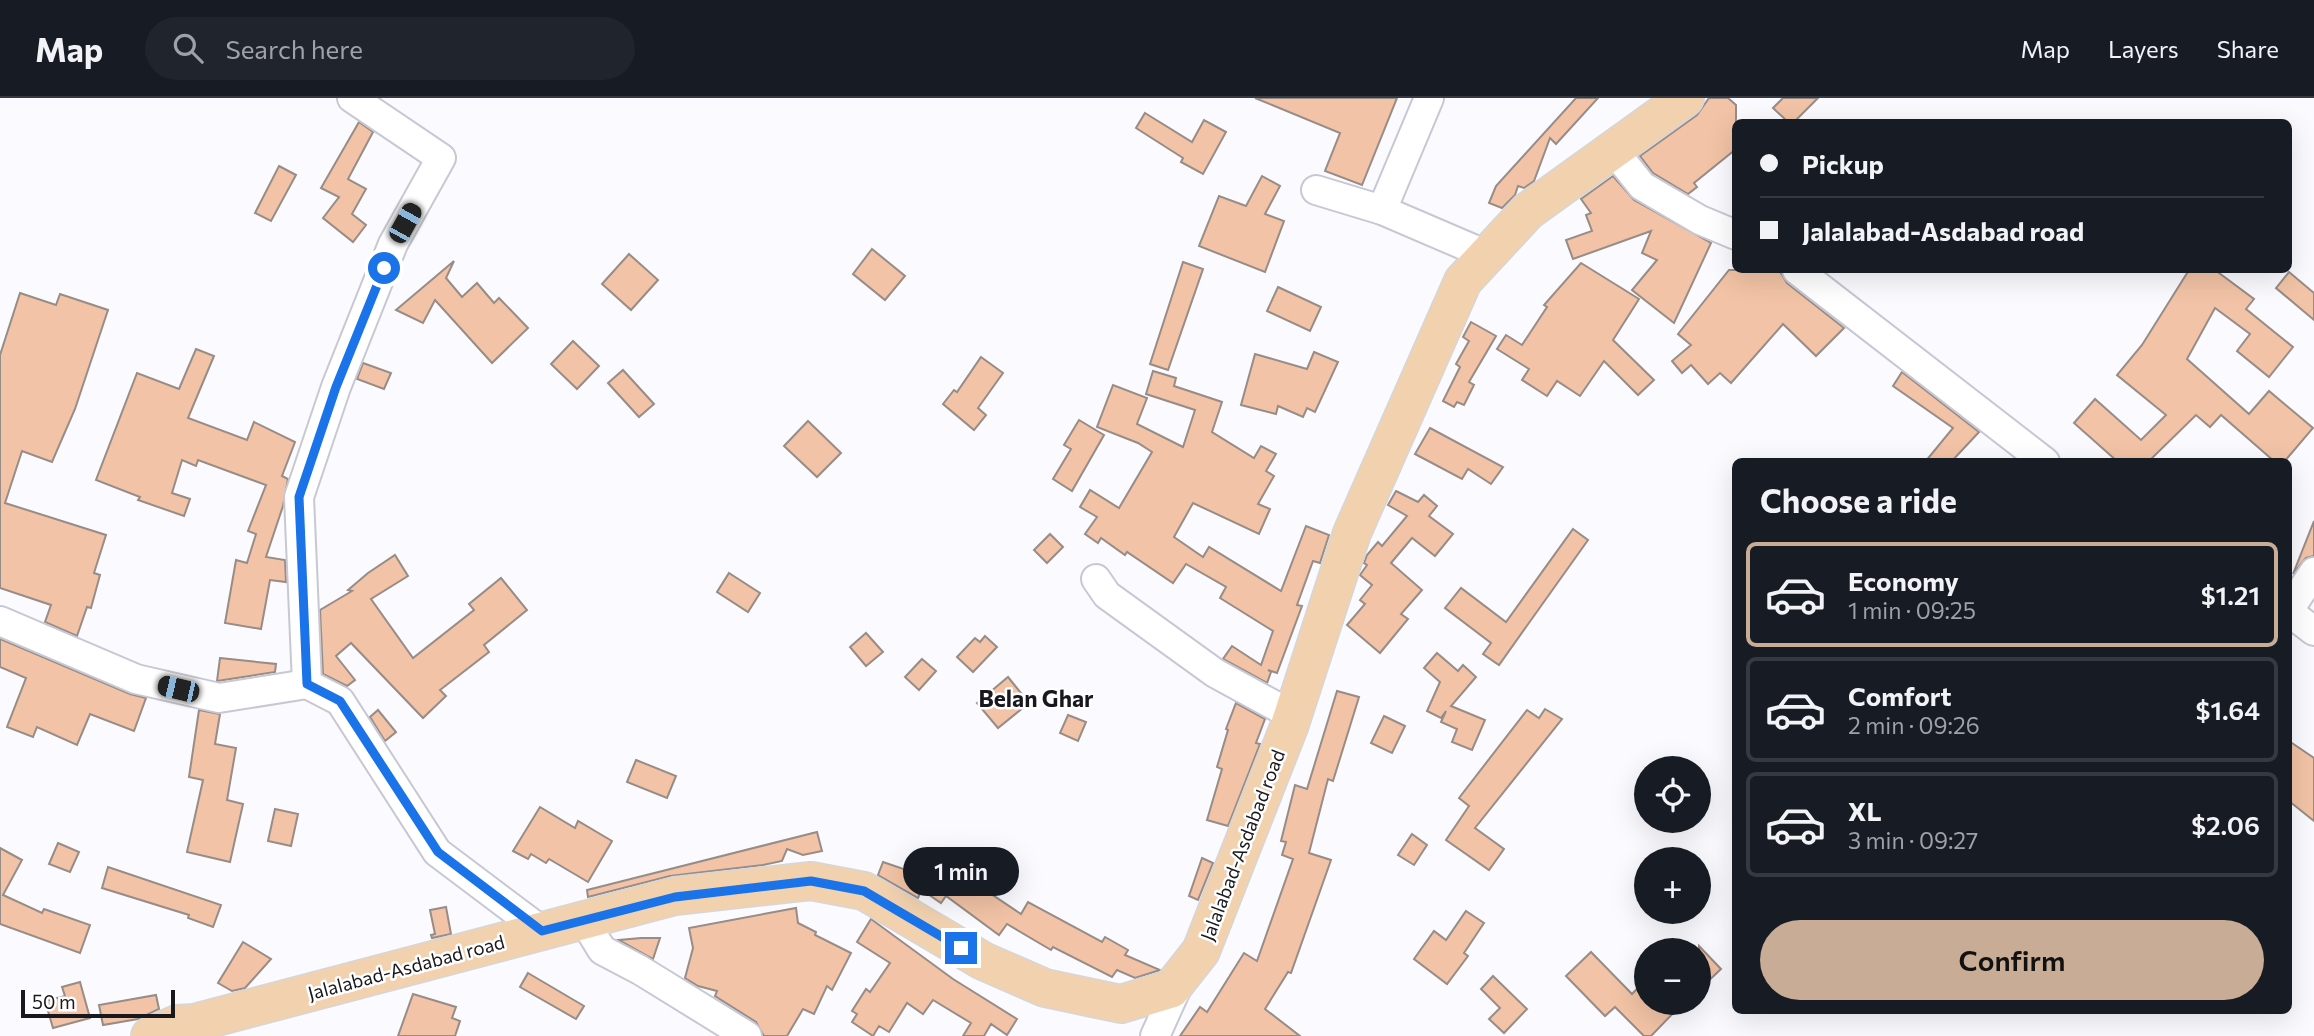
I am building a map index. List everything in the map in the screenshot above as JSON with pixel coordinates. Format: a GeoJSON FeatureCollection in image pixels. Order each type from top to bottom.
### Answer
{"type":"FeatureCollection","features":[{"type":"Feature","properties":{"kind":"main road","name":"Jalalabad-Asdabad road"},"geometry":{"type":"LineString","coordinates":[[150,1036],[177,1024],[194,1023],[675,897],[811,881],[864,891],[983,961],[1045,988],[1121,1004],[1171,989],[1201,951],[1292,715],[1352,533],[1463,281],[1528,211],[1685,98]]}},
{"type":"Feature","properties":{"kind":"street"},"geometry":{"type":"LineString","coordinates":[[307,684],[299,497],[336,387],[393,244],[442,158],[352,98]]}},
{"type":"Feature","properties":{"kind":"street"},"geometry":{"type":"LineString","coordinates":[[1382,210],[1429,98]]}},
{"type":"Feature","properties":{"kind":"street"},"geometry":{"type":"LineString","coordinates":[[1614,151],[1642,186],[1700,220],[1732,233]]}},
{"type":"Feature","properties":{"kind":"street"},"geometry":{"type":"LineString","coordinates":[[1316,190],[1382,210],[1487,256]]}},
{"type":"Feature","properties":{"kind":"street"},"geometry":{"type":"LineString","coordinates":[[1801,273],[2040,458]]}},
{"type":"Feature","properties":{"kind":"street"},"geometry":{"type":"LineString","coordinates":[[2292,606],[2314,572]]}},
{"type":"Feature","properties":{"kind":"street"},"geometry":{"type":"LineString","coordinates":[[1096,579],[1107,595],[1215,673],[1292,715]]}},
{"type":"Feature","properties":{"kind":"street"},"geometry":{"type":"LineString","coordinates":[[2292,613],[2314,631]]}},
{"type":"Feature","properties":{"kind":"street"},"geometry":{"type":"LineString","coordinates":[[0,621],[136,679],[219,698],[307,684],[340,701],[438,852],[542,931]]}},
{"type":"Feature","properties":{"kind":"street"},"geometry":{"type":"LineString","coordinates":[[585,922],[602,950],[640,970],[747,1036]]}},
{"type":"Feature","properties":{"kind":"street"},"geometry":{"type":"LineString","coordinates":[[1155,1036],[1185,971]]}},
{"type":"Feature","properties":{"kind":"building"},"geometry":{"type":"Polygon","coordinates":[[[1255,98],[1397,98],[1362,185],[1325,171],[1340,133],[1255,98]]]}},
{"type":"Feature","properties":{"kind":"building"},"geometry":{"type":"Polygon","coordinates":[[[1576,98],[1598,98],[1556,144],[1550,138],[1534,181],[1524,188],[1518,186],[1515,195],[1502,208],[1489,203],[1496,186],[1576,98]]]}},
{"type":"Feature","properties":{"kind":"building"},"geometry":{"type":"Polygon","coordinates":[[[1709,98],[1728,98],[1736,105],[1736,119],[1732,119],[1732,152],[1694,183],[1697,187],[1688,194],[1653,173],[1640,156],[1697,115],[1709,98]]]}},
{"type":"Feature","properties":{"kind":"building"},"geometry":{"type":"Polygon","coordinates":[[[1783,98],[1818,98],[1797,119],[1785,119],[1773,108],[1783,98]]]}},
{"type":"Feature","properties":{"kind":"building"},"geometry":{"type":"Polygon","coordinates":[[[1145,113],[1192,142],[1204,120],[1226,132],[1203,174],[1181,162],[1183,158],[1136,128],[1145,113]]]}},
{"type":"Feature","properties":{"kind":"building"},"geometry":{"type":"Polygon","coordinates":[[[359,122],[373,132],[348,179],[366,189],[352,214],[366,225],[353,242],[323,218],[339,197],[321,188],[359,122]]]}},
{"type":"Feature","properties":{"kind":"building"},"geometry":{"type":"Polygon","coordinates":[[[279,166],[296,175],[271,221],[255,213],[279,166]]]}},
{"type":"Feature","properties":{"kind":"building"},"geometry":{"type":"Polygon","coordinates":[[[1262,176],[1280,186],[1265,214],[1284,221],[1265,272],[1199,246],[1219,196],[1246,206],[1262,176]]]}},
{"type":"Feature","properties":{"kind":"building"},"geometry":{"type":"Polygon","coordinates":[[[1613,176],[1634,200],[1711,243],[1674,323],[1632,290],[1657,260],[1642,253],[1651,231],[1573,259],[1566,240],[1592,231],[1586,215],[1591,213],[1581,199],[1613,176]]]}},
{"type":"Feature","properties":{"kind":"building"},"geometry":{"type":"Polygon","coordinates":[[[872,249],[905,276],[885,300],[853,274],[872,249]]]}},
{"type":"Feature","properties":{"kind":"building"},"geometry":{"type":"Polygon","coordinates":[[[629,254],[658,280],[631,310],[602,284],[629,254]]]}},
{"type":"Feature","properties":{"kind":"building"},"geometry":{"type":"Polygon","coordinates":[[[454,261],[446,278],[462,297],[477,283],[494,303],[499,298],[528,328],[492,363],[435,300],[423,323],[396,310],[454,261]]]}},
{"type":"Feature","properties":{"kind":"building"},"geometry":{"type":"Polygon","coordinates":[[[1183,262],[1203,269],[1168,370],[1150,364],[1183,262]]]}},
{"type":"Feature","properties":{"kind":"building"},"geometry":{"type":"Polygon","coordinates":[[[1581,263],[1639,299],[1613,340],[1654,380],[1638,395],[1604,361],[1580,396],[1557,381],[1547,396],[1522,380],[1529,369],[1497,349],[1506,335],[1522,345],[1547,307],[1544,305],[1581,263]]]}},
{"type":"Feature","properties":{"kind":"building"},"geometry":{"type":"Polygon","coordinates":[[[1729,270],[1732,270],[1732,273],[1781,273],[1787,283],[1844,328],[1816,356],[1783,324],[1731,383],[1720,373],[1708,384],[1691,365],[1682,373],[1672,361],[1691,345],[1678,334],[1729,270]]]}},
{"type":"Feature","properties":{"kind":"building"},"geometry":{"type":"Polygon","coordinates":[[[2187,273],[2219,273],[2254,299],[2246,309],[2293,347],[2269,377],[2237,351],[2250,334],[2215,308],[2187,359],[2249,414],[2269,391],[2313,428],[2287,458],[2270,458],[2221,415],[2210,427],[2196,415],[2152,458],[2113,458],[2074,423],[2095,399],[2141,440],[2166,415],[2117,375],[2142,345],[2187,273]]]}},
{"type":"Feature","properties":{"kind":"building"},"geometry":{"type":"Polygon","coordinates":[[[2290,273],[2314,293],[2314,320],[2276,288],[2290,273]]]}},
{"type":"Feature","properties":{"kind":"building"},"geometry":{"type":"Polygon","coordinates":[[[1278,287],[1321,307],[1310,331],[1267,311],[1278,287]]]}},
{"type":"Feature","properties":{"kind":"building"},"geometry":{"type":"Polygon","coordinates":[[[20,293],[56,305],[60,294],[108,310],[75,409],[52,462],[22,451],[5,503],[106,535],[94,573],[100,575],[91,608],[87,607],[77,636],[45,622],[51,605],[0,588],[0,355],[20,293]]]}},
{"type":"Feature","properties":{"kind":"building"},"geometry":{"type":"Polygon","coordinates":[[[1471,322],[1496,336],[1469,382],[1474,385],[1464,405],[1457,402],[1454,407],[1443,401],[1460,367],[1456,364],[1469,341],[1463,337],[1471,322]]]}},
{"type":"Feature","properties":{"kind":"building"},"geometry":{"type":"Polygon","coordinates":[[[573,341],[599,366],[577,389],[551,364],[573,341]]]}},
{"type":"Feature","properties":{"kind":"building"},"geometry":{"type":"Polygon","coordinates":[[[196,349],[214,356],[188,418],[247,440],[254,422],[295,442],[282,476],[288,479],[283,506],[266,557],[285,560],[286,582],[270,580],[261,629],[225,623],[236,560],[247,563],[256,534],[248,531],[266,485],[198,460],[196,466],[182,460],[172,493],[190,499],[184,516],[138,500],[140,497],[96,480],[137,373],[179,389],[196,349]]]}},
{"type":"Feature","properties":{"kind":"building"},"geometry":{"type":"Polygon","coordinates":[[[1314,352],[1338,362],[1315,412],[1307,408],[1303,417],[1278,406],[1276,414],[1241,405],[1255,354],[1307,369],[1314,352]]]}},
{"type":"Feature","properties":{"kind":"building"},"geometry":{"type":"Polygon","coordinates":[[[981,357],[1003,373],[978,408],[986,415],[974,430],[943,404],[954,390],[957,392],[981,357]]]}},
{"type":"Feature","properties":{"kind":"building"},"geometry":{"type":"Polygon","coordinates":[[[363,363],[391,373],[384,389],[357,379],[363,363]]]}},
{"type":"Feature","properties":{"kind":"building"},"geometry":{"type":"Polygon","coordinates":[[[623,370],[654,404],[639,417],[608,383],[623,370]]]}},
{"type":"Feature","properties":{"kind":"building"},"geometry":{"type":"Polygon","coordinates":[[[1153,371],[1176,378],[1174,386],[1222,402],[1212,432],[1254,458],[1261,446],[1276,454],[1266,471],[1274,476],[1258,504],[1270,509],[1259,534],[1193,503],[1174,537],[1203,557],[1209,547],[1281,591],[1306,526],[1329,535],[1320,563],[1313,561],[1297,605],[1302,606],[1277,673],[1268,670],[1271,672],[1267,683],[1223,659],[1232,646],[1261,665],[1273,631],[1220,598],[1226,587],[1186,564],[1173,583],[1127,552],[1125,555],[1101,538],[1098,543],[1085,534],[1097,517],[1080,507],[1090,490],[1119,508],[1152,452],[1138,443],[1097,427],[1113,385],[1147,398],[1137,424],[1183,447],[1195,410],[1146,394],[1153,371]]]}},
{"type":"Feature","properties":{"kind":"building"},"geometry":{"type":"Polygon","coordinates":[[[1902,372],[1979,432],[1955,458],[1928,458],[1953,428],[1893,386],[1902,372]]]}},
{"type":"Feature","properties":{"kind":"building"},"geometry":{"type":"Polygon","coordinates":[[[1079,420],[1104,435],[1072,491],[1053,479],[1071,449],[1064,445],[1079,420]]]}},
{"type":"Feature","properties":{"kind":"building"},"geometry":{"type":"Polygon","coordinates":[[[808,421],[841,453],[817,477],[784,446],[808,421]]]}},
{"type":"Feature","properties":{"kind":"building"},"geometry":{"type":"Polygon","coordinates":[[[1430,428],[1503,467],[1491,484],[1468,469],[1462,479],[1415,454],[1430,428]]]}},
{"type":"Feature","properties":{"kind":"building"},"geometry":{"type":"Polygon","coordinates":[[[1396,491],[1418,502],[1424,495],[1437,506],[1429,516],[1453,534],[1435,556],[1412,538],[1391,563],[1422,590],[1401,614],[1408,619],[1380,653],[1347,625],[1365,604],[1360,600],[1372,585],[1360,575],[1367,565],[1364,563],[1367,555],[1378,542],[1382,546],[1407,516],[1388,505],[1396,491]]]}},
{"type":"Feature","properties":{"kind":"building"},"geometry":{"type":"Polygon","coordinates":[[[2314,521],[2314,556],[2306,558],[2293,574],[2314,521]]]}},
{"type":"Feature","properties":{"kind":"building"},"geometry":{"type":"Polygon","coordinates":[[[1573,529],[1588,540],[1499,665],[1483,654],[1491,643],[1445,608],[1461,588],[1506,622],[1573,529]]]}},
{"type":"Feature","properties":{"kind":"building"},"geometry":{"type":"Polygon","coordinates":[[[1050,534],[1063,547],[1047,563],[1034,550],[1050,534]]]}},
{"type":"Feature","properties":{"kind":"building"},"geometry":{"type":"Polygon","coordinates":[[[395,555],[408,576],[371,599],[413,658],[474,610],[469,604],[501,578],[527,610],[484,645],[489,652],[440,690],[446,696],[423,718],[351,643],[336,656],[355,680],[347,686],[323,674],[320,610],[352,591],[348,590],[395,555]]]}},
{"type":"Feature","properties":{"kind":"building"},"geometry":{"type":"Polygon","coordinates":[[[729,573],[760,593],[748,612],[717,592],[729,573]]]}},
{"type":"Feature","properties":{"kind":"building"},"geometry":{"type":"Polygon","coordinates":[[[866,633],[883,652],[866,666],[850,647],[866,633]]]}},
{"type":"Feature","properties":{"kind":"building"},"geometry":{"type":"Polygon","coordinates":[[[985,636],[997,647],[973,672],[957,657],[975,638],[980,642],[985,636]]]}},
{"type":"Feature","properties":{"kind":"building"},"geometry":{"type":"Polygon","coordinates":[[[0,639],[130,694],[146,698],[134,731],[90,714],[77,745],[37,727],[33,737],[7,727],[26,678],[0,667],[0,639]]]}},
{"type":"Feature","properties":{"kind":"building"},"geometry":{"type":"Polygon","coordinates":[[[1437,653],[1458,671],[1463,665],[1476,677],[1451,706],[1485,720],[1472,750],[1452,742],[1457,729],[1441,722],[1446,711],[1441,718],[1427,711],[1440,682],[1424,668],[1437,653]]]}},
{"type":"Feature","properties":{"kind":"building"},"geometry":{"type":"Polygon","coordinates":[[[220,658],[276,664],[275,672],[217,681],[220,658]]]}},
{"type":"Feature","properties":{"kind":"building"},"geometry":{"type":"Polygon","coordinates":[[[922,659],[936,671],[919,690],[905,677],[922,659]]]}},
{"type":"Feature","properties":{"kind":"building"},"geometry":{"type":"Polygon","coordinates":[[[1008,677],[1029,703],[998,728],[977,703],[1008,677]]]}},
{"type":"Feature","properties":{"kind":"building"},"geometry":{"type":"Polygon","coordinates":[[[1337,691],[1359,697],[1333,781],[1328,779],[1309,853],[1331,860],[1291,973],[1288,972],[1265,1009],[1300,1036],[1180,1036],[1200,1007],[1207,1012],[1244,953],[1257,961],[1293,859],[1282,855],[1286,842],[1281,841],[1295,785],[1307,789],[1337,691]]]}},
{"type":"Feature","properties":{"kind":"building"},"geometry":{"type":"Polygon","coordinates":[[[1236,703],[1265,719],[1256,743],[1260,744],[1228,826],[1207,820],[1222,769],[1217,767],[1228,730],[1226,729],[1236,703]]]}},
{"type":"Feature","properties":{"kind":"building"},"geometry":{"type":"Polygon","coordinates":[[[1545,709],[1562,719],[1475,828],[1504,849],[1489,870],[1446,840],[1469,806],[1459,798],[1527,710],[1539,718],[1545,709]]]}},
{"type":"Feature","properties":{"kind":"building"},"geometry":{"type":"Polygon","coordinates":[[[199,710],[220,714],[215,744],[236,748],[227,800],[243,804],[230,862],[187,852],[203,780],[189,777],[199,710]]]}},
{"type":"Feature","properties":{"kind":"building"},"geometry":{"type":"Polygon","coordinates":[[[378,710],[396,732],[385,741],[370,717],[378,710]]]}},
{"type":"Feature","properties":{"kind":"building"},"geometry":{"type":"Polygon","coordinates":[[[1068,715],[1086,722],[1078,741],[1060,733],[1068,715]]]}},
{"type":"Feature","properties":{"kind":"building"},"geometry":{"type":"Polygon","coordinates":[[[1384,716],[1405,726],[1392,753],[1371,743],[1384,716]]]}},
{"type":"Feature","properties":{"kind":"building"},"geometry":{"type":"Polygon","coordinates":[[[2292,743],[2314,758],[2314,821],[2292,803],[2292,743]]]}},
{"type":"Feature","properties":{"kind":"building"},"geometry":{"type":"Polygon","coordinates":[[[636,760],[676,776],[667,798],[627,782],[636,760]]]}},
{"type":"Feature","properties":{"kind":"building"},"geometry":{"type":"Polygon","coordinates":[[[540,807],[575,828],[578,821],[612,841],[588,882],[549,859],[546,863],[531,854],[528,859],[513,851],[540,807]]]}},
{"type":"Feature","properties":{"kind":"building"},"geometry":{"type":"Polygon","coordinates":[[[275,809],[298,814],[291,846],[268,841],[275,809]]]}},
{"type":"Feature","properties":{"kind":"building"},"geometry":{"type":"Polygon","coordinates":[[[817,832],[822,851],[803,855],[787,849],[782,861],[670,876],[588,897],[587,890],[817,832]]]}},
{"type":"Feature","properties":{"kind":"building"},"geometry":{"type":"Polygon","coordinates":[[[1412,834],[1427,845],[1414,865],[1398,855],[1412,834]]]}},
{"type":"Feature","properties":{"kind":"building"},"geometry":{"type":"Polygon","coordinates":[[[58,843],[79,852],[70,872],[49,864],[58,843]]]}},
{"type":"Feature","properties":{"kind":"building"},"geometry":{"type":"Polygon","coordinates":[[[0,848],[22,860],[3,895],[42,913],[44,909],[90,925],[80,953],[0,924],[0,848]]]}},
{"type":"Feature","properties":{"kind":"building"},"geometry":{"type":"Polygon","coordinates":[[[1202,858],[1213,863],[1198,900],[1189,896],[1202,858]]]}},
{"type":"Feature","properties":{"kind":"building"},"geometry":{"type":"Polygon","coordinates":[[[942,861],[1021,914],[1028,902],[1102,942],[1105,937],[1128,950],[1125,955],[1160,970],[1135,978],[1117,970],[1112,977],[1053,947],[1051,950],[1007,924],[999,935],[946,896],[941,903],[922,890],[942,861]]]}},
{"type":"Feature","properties":{"kind":"building"},"geometry":{"type":"Polygon","coordinates":[[[883,862],[927,877],[918,898],[878,875],[883,862]]]}},
{"type":"Feature","properties":{"kind":"building"},"geometry":{"type":"Polygon","coordinates":[[[108,867],[221,905],[213,927],[188,918],[189,915],[102,888],[108,867]]]}},
{"type":"Feature","properties":{"kind":"building"},"geometry":{"type":"Polygon","coordinates":[[[446,907],[451,934],[432,938],[431,935],[435,934],[430,910],[446,907]]]}},
{"type":"Feature","properties":{"kind":"building"},"geometry":{"type":"Polygon","coordinates":[[[796,908],[798,923],[851,953],[832,990],[827,986],[814,1014],[803,1009],[787,1036],[764,1036],[756,1022],[715,996],[717,991],[698,986],[685,978],[693,948],[689,928],[796,908]]]}},
{"type":"Feature","properties":{"kind":"building"},"geometry":{"type":"Polygon","coordinates":[[[1466,911],[1484,923],[1464,953],[1468,956],[1447,984],[1414,959],[1434,931],[1446,940],[1466,911]]]}},
{"type":"Feature","properties":{"kind":"building"},"geometry":{"type":"Polygon","coordinates":[[[871,919],[953,979],[1017,1019],[1007,1035],[991,1024],[984,1036],[963,1036],[971,1023],[933,1000],[923,1014],[907,1003],[889,1032],[879,1026],[873,1036],[852,1022],[857,1014],[852,1011],[866,989],[870,992],[890,963],[857,942],[871,919]]]}},
{"type":"Feature","properties":{"kind":"building"},"geometry":{"type":"Polygon","coordinates":[[[660,938],[653,959],[619,940],[660,938]]]}},
{"type":"Feature","properties":{"kind":"building"},"geometry":{"type":"Polygon","coordinates":[[[243,942],[271,959],[245,988],[232,991],[218,983],[243,942]]]}},
{"type":"Feature","properties":{"kind":"building"},"geometry":{"type":"Polygon","coordinates":[[[1591,952],[1632,994],[1634,992],[1634,1015],[1671,1015],[1651,1036],[1644,1036],[1615,1007],[1605,1016],[1566,976],[1591,952]]]}},
{"type":"Feature","properties":{"kind":"building"},"geometry":{"type":"Polygon","coordinates":[[[1711,959],[1721,969],[1711,979],[1711,959]]]}},
{"type":"Feature","properties":{"kind":"building"},"geometry":{"type":"Polygon","coordinates":[[[528,973],[584,1006],[576,1019],[520,987],[528,973]]]}},
{"type":"Feature","properties":{"kind":"building"},"geometry":{"type":"Polygon","coordinates":[[[1493,976],[1527,1009],[1504,1033],[1489,1019],[1500,1008],[1481,989],[1493,976]]]}},
{"type":"Feature","properties":{"kind":"building"},"geometry":{"type":"Polygon","coordinates":[[[80,982],[90,1018],[53,1028],[45,1001],[65,996],[62,987],[80,982]]]}},
{"type":"Feature","properties":{"kind":"building"},"geometry":{"type":"Polygon","coordinates":[[[413,994],[456,1007],[452,1018],[460,1021],[455,1036],[398,1036],[413,994]]]}},
{"type":"Feature","properties":{"kind":"building"},"geometry":{"type":"Polygon","coordinates":[[[156,995],[159,1009],[138,1019],[103,1025],[99,1005],[156,995]]]}},
{"type":"Feature","properties":{"kind":"district","name":"Belan Ghar"},"geometry":{"type":"Point","coordinates":[1036,698]}},
{"type":"Feature","properties":{"kind":"route"},"geometry":{"type":"LineString","coordinates":[[384,268],[336,387],[299,497],[307,684],[340,701],[438,852],[542,931],[675,897],[811,881],[864,891],[961,948]]}}]}
